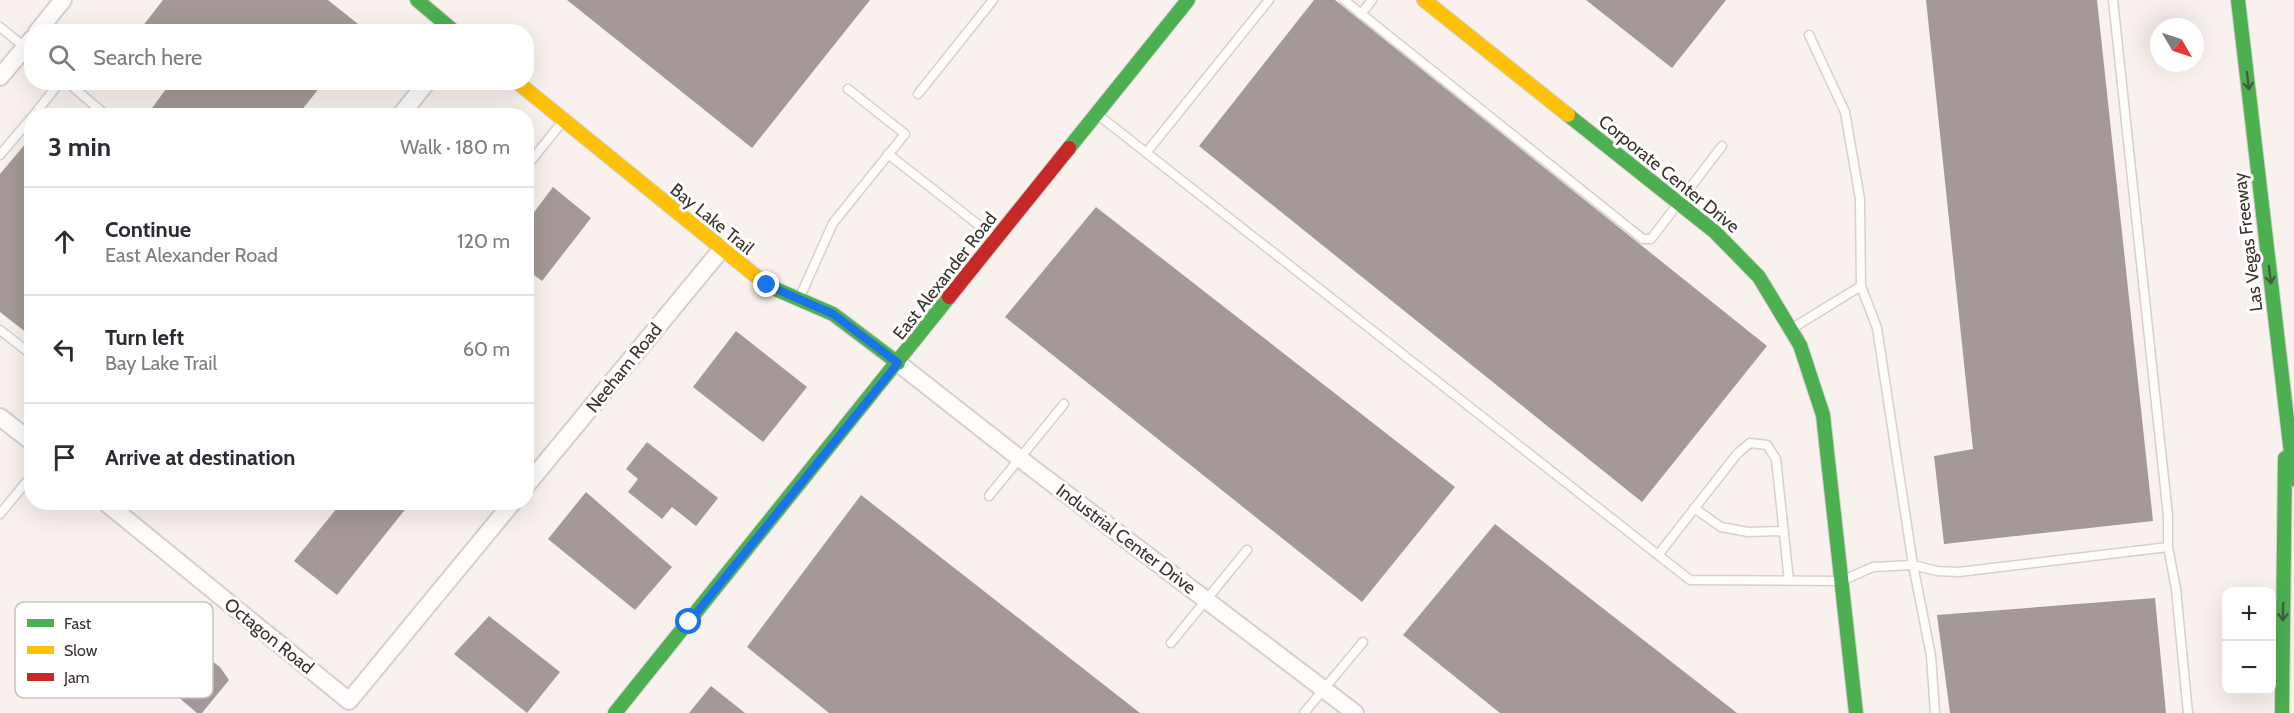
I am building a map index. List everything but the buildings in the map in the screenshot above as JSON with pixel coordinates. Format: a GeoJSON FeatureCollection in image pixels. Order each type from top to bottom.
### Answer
{"type":"FeatureCollection","features":[{"type":"Feature","properties":{"kind":"main road"},"geometry":{"type":"LineString","coordinates":[[417,0],[446,24]]}},
{"type":"Feature","properties":{"kind":"main road","name":"East Alexander Road"},"geometry":{"type":"LineString","coordinates":[[615,713],[1188,0]]}},
{"type":"Feature","properties":{"kind":"main road","name":"Corporate Center Drive"},"geometry":{"type":"LineString","coordinates":[[1424,0],[1715,232],[1759,277],[1791,329],[1800,345],[1823,415],[1856,713]]}},
{"type":"Feature","properties":{"kind":"main road","name":"Las Vegas Freeway"},"geometry":{"type":"LineString","coordinates":[[2238,0],[2294,479]]}},
{"type":"Feature","properties":{"kind":"main road","name":"Bay Lake Trail"},"geometry":{"type":"LineString","coordinates":[[527,90],[720,250],[767,285],[833,314],[898,363]]}},
{"type":"Feature","properties":{"kind":"main road"},"geometry":{"type":"LineString","coordinates":[[2282,713],[2286,407]]}},
{"type":"Feature","properties":{"kind":"street"},"geometry":{"type":"LineString","coordinates":[[44,24],[63,0]]}},
{"type":"Feature","properties":{"kind":"street"},"geometry":{"type":"LineString","coordinates":[[0,77],[24,52]]}},
{"type":"Feature","properties":{"kind":"street"},"geometry":{"type":"LineString","coordinates":[[406,108],[421,90]]}},
{"type":"Feature","properties":{"kind":"street","name":"Neeham Road"},"geometry":{"type":"LineString","coordinates":[[534,476],[720,250]]}},
{"type":"Feature","properties":{"kind":"street","name":"Industrial Center Drive"},"geometry":{"type":"LineString","coordinates":[[898,363],[1019,458],[1355,713]]}},
{"type":"Feature","properties":{"kind":"street"},"geometry":{"type":"LineString","coordinates":[[0,417],[24,436]]}},
{"type":"Feature","properties":{"kind":"street","name":"Octagon Road"},"geometry":{"type":"LineString","coordinates":[[115,510],[349,702],[506,510]]}},
{"type":"Feature","properties":{"kind":"lane"},"geometry":{"type":"LineString","coordinates":[[918,94],[993,0]]}},
{"type":"Feature","properties":{"kind":"lane"},"geometry":{"type":"LineString","coordinates":[[1146,153],[1269,0]]}},
{"type":"Feature","properties":{"kind":"lane"},"geometry":{"type":"LineString","coordinates":[[1344,0],[1643,239],[1651,239],[1722,146]]}},
{"type":"Feature","properties":{"kind":"lane"},"geometry":{"type":"LineString","coordinates":[[1361,14],[1372,0]]}},
{"type":"Feature","properties":{"kind":"lane"},"geometry":{"type":"LineString","coordinates":[[2113,0],[2168,516],[2168,547],[2176,589],[2188,713]]}},
{"type":"Feature","properties":{"kind":"lane"},"geometry":{"type":"LineString","coordinates":[[0,27],[24,44]]}},
{"type":"Feature","properties":{"kind":"lane"},"geometry":{"type":"LineString","coordinates":[[1809,35],[1845,112],[1860,199],[1861,286],[1877,328],[1913,565],[1930,656],[1935,713]]}},
{"type":"Feature","properties":{"kind":"lane"},"geometry":{"type":"LineString","coordinates":[[798,299],[834,223],[905,134],[848,89]]}},
{"type":"Feature","properties":{"kind":"lane"},"geometry":{"type":"LineString","coordinates":[[39,108],[53,90]]}},
{"type":"Feature","properties":{"kind":"lane"},"geometry":{"type":"LineString","coordinates":[[76,90],[98,108]]}},
{"type":"Feature","properties":{"kind":"lane"},"geometry":{"type":"LineString","coordinates":[[1097,114],[1690,580],[1841,581],[1873,567],[1913,565],[1937,571],[1959,572],[2168,547]]}},
{"type":"Feature","properties":{"kind":"lane"},"geometry":{"type":"LineString","coordinates":[[534,157],[564,121]]}},
{"type":"Feature","properties":{"kind":"lane"},"geometry":{"type":"LineString","coordinates":[[0,155],[24,126]]}},
{"type":"Feature","properties":{"kind":"lane"},"geometry":{"type":"LineString","coordinates":[[888,154],[996,239]]}},
{"type":"Feature","properties":{"kind":"lane"},"geometry":{"type":"LineString","coordinates":[[1791,329],[1861,286]]}},
{"type":"Feature","properties":{"kind":"lane"},"geometry":{"type":"LineString","coordinates":[[0,330],[24,349]]}},
{"type":"Feature","properties":{"kind":"lane"},"geometry":{"type":"LineString","coordinates":[[989,496],[1064,404]]}},
{"type":"Feature","properties":{"kind":"lane"},"geometry":{"type":"LineString","coordinates":[[1658,555],[1737,454],[1750,443],[1767,445],[1776,459],[1789,581]]}},
{"type":"Feature","properties":{"kind":"lane"},"geometry":{"type":"LineString","coordinates":[[0,514],[24,485]]}},
{"type":"Feature","properties":{"kind":"lane"},"geometry":{"type":"LineString","coordinates":[[1694,508],[1721,527],[1748,532],[1784,531]]}},
{"type":"Feature","properties":{"kind":"lane"},"geometry":{"type":"LineString","coordinates":[[1171,643],[1247,550]]}},
{"type":"Feature","properties":{"kind":"lane"},"geometry":{"type":"LineString","coordinates":[[1304,713],[1363,642]]}},
{"type":"Feature","properties":{"kind":"traffic: fast"},"geometry":{"type":"LineString","coordinates":[[417,0],[446,24]]}},
{"type":"Feature","properties":{"kind":"traffic: fast"},"geometry":{"type":"LineString","coordinates":[[1069,148],[1188,0]]}},
{"type":"Feature","properties":{"kind":"traffic: fast"},"geometry":{"type":"LineString","coordinates":[[2238,0],[2294,479]]}},
{"type":"Feature","properties":{"kind":"traffic: fast"},"geometry":{"type":"LineString","coordinates":[[1568,115],[1715,232],[1759,277],[1800,345],[1823,415],[1856,713]]}},
{"type":"Feature","properties":{"kind":"traffic: fast"},"geometry":{"type":"LineString","coordinates":[[773,288],[833,314],[898,363]]}},
{"type":"Feature","properties":{"kind":"traffic: fast"},"geometry":{"type":"LineString","coordinates":[[615,713],[949,297]]}},
{"type":"Feature","properties":{"kind":"traffic: fast"},"geometry":{"type":"LineString","coordinates":[[2282,713],[2285,458]]}},
{"type":"Feature","properties":{"kind":"traffic: slow"},"geometry":{"type":"LineString","coordinates":[[1424,0],[1568,115]]}},
{"type":"Feature","properties":{"kind":"traffic: slow"},"geometry":{"type":"LineString","coordinates":[[527,90],[773,288]]}},
{"type":"Feature","properties":{"kind":"traffic: jam"},"geometry":{"type":"LineString","coordinates":[[949,297],[1069,148]]}},
{"type":"Feature","properties":{"kind":"route"},"geometry":{"type":"LineString","coordinates":[[689,622],[898,363],[833,314],[767,285]]}}]}
